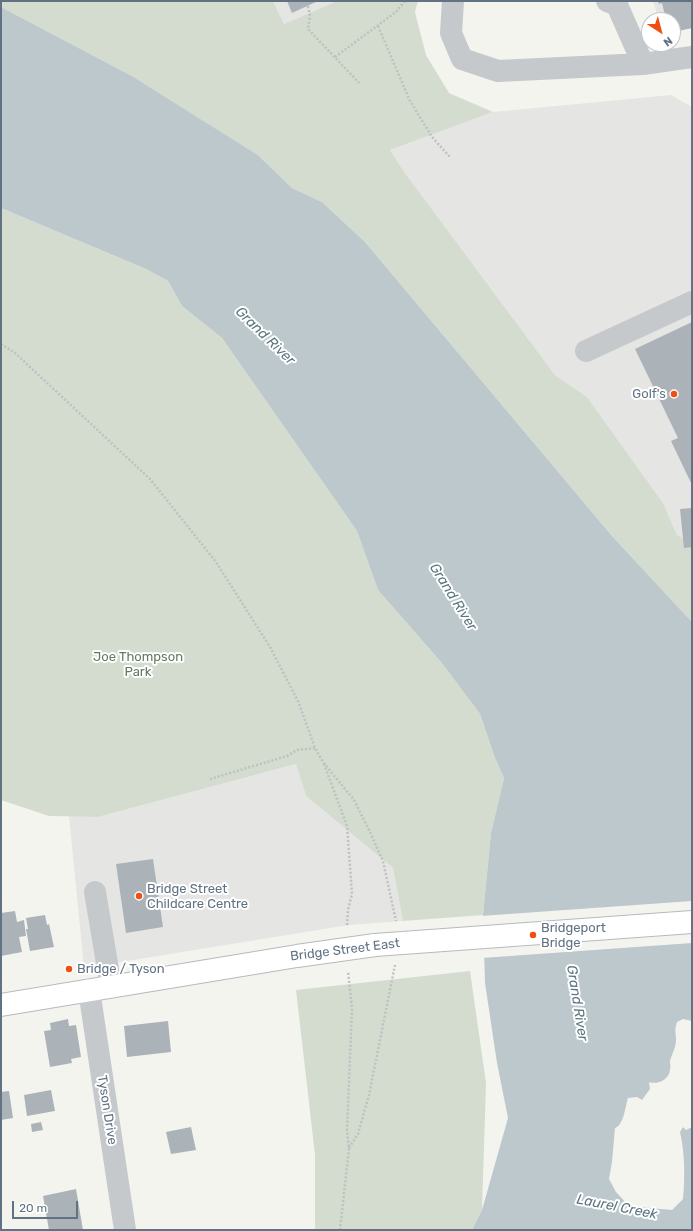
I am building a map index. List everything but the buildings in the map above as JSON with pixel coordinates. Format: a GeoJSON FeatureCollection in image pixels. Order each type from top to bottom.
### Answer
{"type":"FeatureCollection","features":[{"type":"Feature","properties":{"kind":"main road","name":"Bridge Street East"},"geometry":{"type":"LineString","coordinates":[[1,1005],[297,956],[375,945],[692,922]]}},
{"type":"Feature","properties":{"kind":"street"},"geometry":{"type":"LineString","coordinates":[[453,1],[451,34],[462,59],[498,71],[643,64],[692,57]]}},
{"type":"Feature","properties":{"kind":"street"},"geometry":{"type":"LineString","coordinates":[[607,1],[617,6],[643,64]]}},
{"type":"Feature","properties":{"kind":"street"},"geometry":{"type":"LineString","coordinates":[[586,351],[692,302]]}},
{"type":"Feature","properties":{"kind":"street"},"geometry":{"type":"LineString","coordinates":[[95,892],[111,987]]}},
{"type":"Feature","properties":{"kind":"street","name":"Tyson Drive"},"geometry":{"type":"LineString","coordinates":[[89,990],[125,1230]]}},
{"type":"Feature","properties":{"kind":"path"},"geometry":{"type":"LineString","coordinates":[[335,57],[396,12],[405,1]]}},
{"type":"Feature","properties":{"kind":"path"},"geometry":{"type":"LineString","coordinates":[[308,6],[310,16],[308,29],[360,84]]}},
{"type":"Feature","properties":{"kind":"path"},"geometry":{"type":"LineString","coordinates":[[378,26],[408,99],[432,137],[450,157]]}},
{"type":"Feature","properties":{"kind":"path"},"geometry":{"type":"LineString","coordinates":[[1,344],[15,353],[150,479],[216,562],[270,647],[298,701],[315,748],[324,762],[354,800],[369,830],[383,861],[396,923]]}},
{"type":"Feature","properties":{"kind":"path"},"geometry":{"type":"LineString","coordinates":[[210,779],[287,756],[297,750],[315,748]]}},
{"type":"Feature","properties":{"kind":"path"},"geometry":{"type":"LineString","coordinates":[[324,762],[347,826],[352,894],[348,910],[347,931]]}},
{"type":"Feature","properties":{"kind":"path"},"geometry":{"type":"LineString","coordinates":[[349,1148],[358,1134],[369,1095],[396,959]]}},
{"type":"Feature","properties":{"kind":"path"},"geometry":{"type":"LineString","coordinates":[[340,1230],[349,1148],[347,1132],[352,1008],[348,965]]}},
{"type":"Feature","properties":{"kind":"shaded area"},"geometry":{"type":"Polygon","coordinates":[[[273,1],[337,1],[284,24],[273,1]]]}},
{"type":"Feature","properties":{"kind":"shaded area"},"geometry":{"type":"Polygon","coordinates":[[[653,1],[676,1],[673,12],[656,12],[653,1]]]}},
{"type":"Feature","properties":{"kind":"shaded area"},"geometry":{"type":"Polygon","coordinates":[[[671,95],[692,107],[692,544],[677,535],[663,503],[587,397],[555,375],[405,173],[390,150],[493,112],[671,95]]]}},
{"type":"Feature","properties":{"kind":"shaded area"},"geometry":{"type":"Polygon","coordinates":[[[296,764],[306,796],[393,868],[403,921],[349,925],[84,968],[69,816],[98,817],[296,764]]]}},
{"type":"Feature","properties":{"kind":"green space"},"geometry":{"type":"Polygon","coordinates":[[[1,1],[273,1],[284,24],[337,1],[418,1],[415,12],[426,55],[449,93],[493,112],[390,150],[405,173],[555,375],[587,397],[663,503],[677,535],[692,544],[692,622],[612,536],[365,242],[322,202],[292,188],[258,155],[132,76],[1,7],[1,1]]]}},
{"type":"Feature","properties":{"kind":"green space","name":"Joe Thompson Park"},"geometry":{"type":"Polygon","coordinates":[[[1,208],[146,269],[168,281],[182,306],[222,338],[357,531],[378,590],[441,662],[480,714],[495,758],[504,778],[491,833],[483,915],[403,921],[393,868],[306,796],[296,764],[98,817],[49,816],[1,800],[1,208]]]}},
{"type":"Feature","properties":{"kind":"green space"},"geometry":{"type":"Polygon","coordinates":[[[470,971],[486,1083],[482,1210],[472,1230],[315,1230],[315,1155],[296,990],[470,971]]]}},
{"type":"Feature","properties":{"kind":"water"},"geometry":{"type":"Polygon","coordinates":[[[1,7],[132,76],[258,155],[292,188],[322,202],[365,242],[612,536],[692,622],[692,1021],[683,1019],[677,1022],[675,1030],[676,1043],[667,1077],[656,1083],[649,1082],[650,1089],[642,1100],[637,1097],[628,1098],[622,1120],[615,1128],[609,1179],[616,1192],[629,1206],[672,1210],[683,1199],[684,1166],[680,1132],[683,1127],[686,1130],[692,1127],[692,1230],[472,1230],[482,1210],[508,1118],[497,1063],[485,983],[483,915],[491,833],[504,778],[495,758],[480,714],[441,662],[378,590],[357,531],[222,338],[182,306],[168,281],[146,269],[1,208],[1,7]]]}},
{"type":"Feature","properties":{"kind":"pier","name":"Bridgeport Bridge"},"geometry":{"type":"Polygon","coordinates":[[[692,901],[692,943],[482,958],[481,916],[692,901]]]}},
{"type":"Feature","properties":{"kind":"place","name":"Golf's"},"geometry":{"type":"Point","coordinates":[674,394]}},
{"type":"Feature","properties":{"kind":"place","name":"Bridge Street Childcare Centre"},"geometry":{"type":"Point","coordinates":[139,896]}},
{"type":"Feature","properties":{"kind":"place","name":"Bridgeport Bridge"},"geometry":{"type":"Point","coordinates":[533,935]}},
{"type":"Feature","properties":{"kind":"place","name":"Bridge / Tyson"},"geometry":{"type":"Point","coordinates":[69,969]}},
{"type":"Feature","properties":{"kind":"water label","name":"Grand River"},"geometry":{"type":"Point","coordinates":[265,336]}},
{"type":"Feature","properties":{"kind":"water label","name":"Grand River"},"geometry":{"type":"Point","coordinates":[453,597]}},
{"type":"Feature","properties":{"kind":"water label","name":"Grand River"},"geometry":{"type":"Point","coordinates":[577,1003]}},
{"type":"Feature","properties":{"kind":"water label","name":"Laurel Creek"},"geometry":{"type":"Point","coordinates":[617,1207]}}]}
